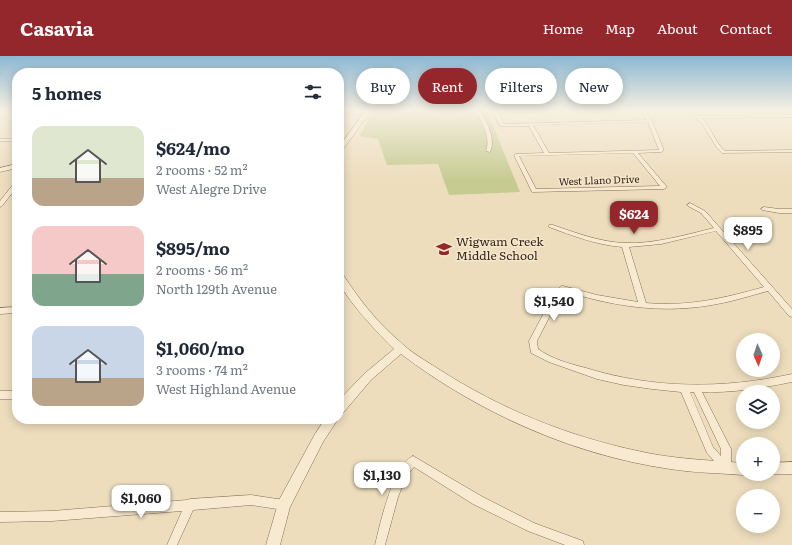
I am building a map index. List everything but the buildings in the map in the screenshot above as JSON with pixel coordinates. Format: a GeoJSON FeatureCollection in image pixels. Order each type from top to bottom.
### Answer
{"type":"FeatureCollection","features":[{"type":"Feature","properties":{"kind":"street"},"geometry":{"type":"LineString","coordinates":[[344,144],[352,134]]}},
{"type":"Feature","properties":{"kind":"street"},"geometry":{"type":"LineString","coordinates":[[488,134],[490,139],[488,151]]}},
{"type":"Feature","properties":{"kind":"street"},"geometry":{"type":"LineString","coordinates":[[536,134],[547,154],[661,151],[655,134]]}},
{"type":"Feature","properties":{"kind":"street"},"geometry":{"type":"LineString","coordinates":[[711,134],[719,148],[724,152],[792,151]]}},
{"type":"Feature","properties":{"kind":"street"},"geometry":{"type":"LineString","coordinates":[[0,140],[12,140]]}},
{"type":"Feature","properties":{"kind":"street","name":"West Llano Drive"},"geometry":{"type":"LineString","coordinates":[[547,154],[516,155],[534,191],[664,187],[635,152]]}},
{"type":"Feature","properties":{"kind":"street"},"geometry":{"type":"LineString","coordinates":[[0,170],[12,167]]}},
{"type":"Feature","properties":{"kind":"street"},"geometry":{"type":"LineString","coordinates":[[0,205],[12,189]]}},
{"type":"Feature","properties":{"kind":"street"},"geometry":{"type":"LineString","coordinates":[[690,205],[703,212],[792,314]]}},
{"type":"Feature","properties":{"kind":"street"},"geometry":{"type":"LineString","coordinates":[[764,209],[792,211]]}},
{"type":"Feature","properties":{"kind":"street"},"geometry":{"type":"LineString","coordinates":[[551,226],[592,240],[625,245],[658,242],[717,229]]}},
{"type":"Feature","properties":{"kind":"street"},"geometry":{"type":"LineString","coordinates":[[625,245],[643,306]]}},
{"type":"Feature","properties":{"kind":"street"},"geometry":{"type":"LineString","coordinates":[[344,282],[377,325],[401,349],[445,379],[487,403],[551,430],[602,447],[670,462],[736,469]]}},
{"type":"Feature","properties":{"kind":"street"},"geometry":{"type":"LineString","coordinates":[[769,288],[702,304],[666,307],[643,306],[602,299],[563,288],[557,294],[534,341],[534,351],[542,356],[585,372],[652,385],[684,388],[726,388],[765,385],[792,378]]}},
{"type":"Feature","properties":{"kind":"street"},"geometry":{"type":"LineString","coordinates":[[0,311],[12,310]]}},
{"type":"Feature","properties":{"kind":"street"},"geometry":{"type":"LineString","coordinates":[[344,404],[369,376],[393,354],[401,349]]}},
{"type":"Feature","properties":{"kind":"street"},"geometry":{"type":"LineString","coordinates":[[684,388],[710,450],[726,468]]}},
{"type":"Feature","properties":{"kind":"street"},"geometry":{"type":"LineString","coordinates":[[696,388],[726,449],[726,468]]}},
{"type":"Feature","properties":{"kind":"street"},"geometry":{"type":"LineString","coordinates":[[0,395],[12,395]]}},
{"type":"Feature","properties":{"kind":"street"},"geometry":{"type":"LineString","coordinates":[[273,545],[284,506],[319,438],[329,424]]}},
{"type":"Feature","properties":{"kind":"street"},"geometry":{"type":"LineString","coordinates":[[380,545],[393,497],[402,474],[413,461],[477,500],[532,527],[579,545]]}},
{"type":"Feature","properties":{"kind":"street"},"geometry":{"type":"LineString","coordinates":[[780,469],[792,468]]}},
{"type":"Feature","properties":{"kind":"street"},"geometry":{"type":"LineString","coordinates":[[0,517],[52,516],[252,500],[284,506]]}},
{"type":"Feature","properties":{"kind":"street"},"geometry":{"type":"LineString","coordinates":[[172,545],[190,504]]}},
{"type":"Feature","properties":{"kind":"green space"},"geometry":{"type":"Polygon","coordinates":[[[361,134],[496,134],[520,192],[449,195],[438,164],[387,165],[378,139],[360,136],[361,134]]]}},
{"type":"Feature","properties":{"kind":"place","name":"Wigwam Creek Middle School"},"geometry":{"type":"Point","coordinates":[444,249]}}]}
